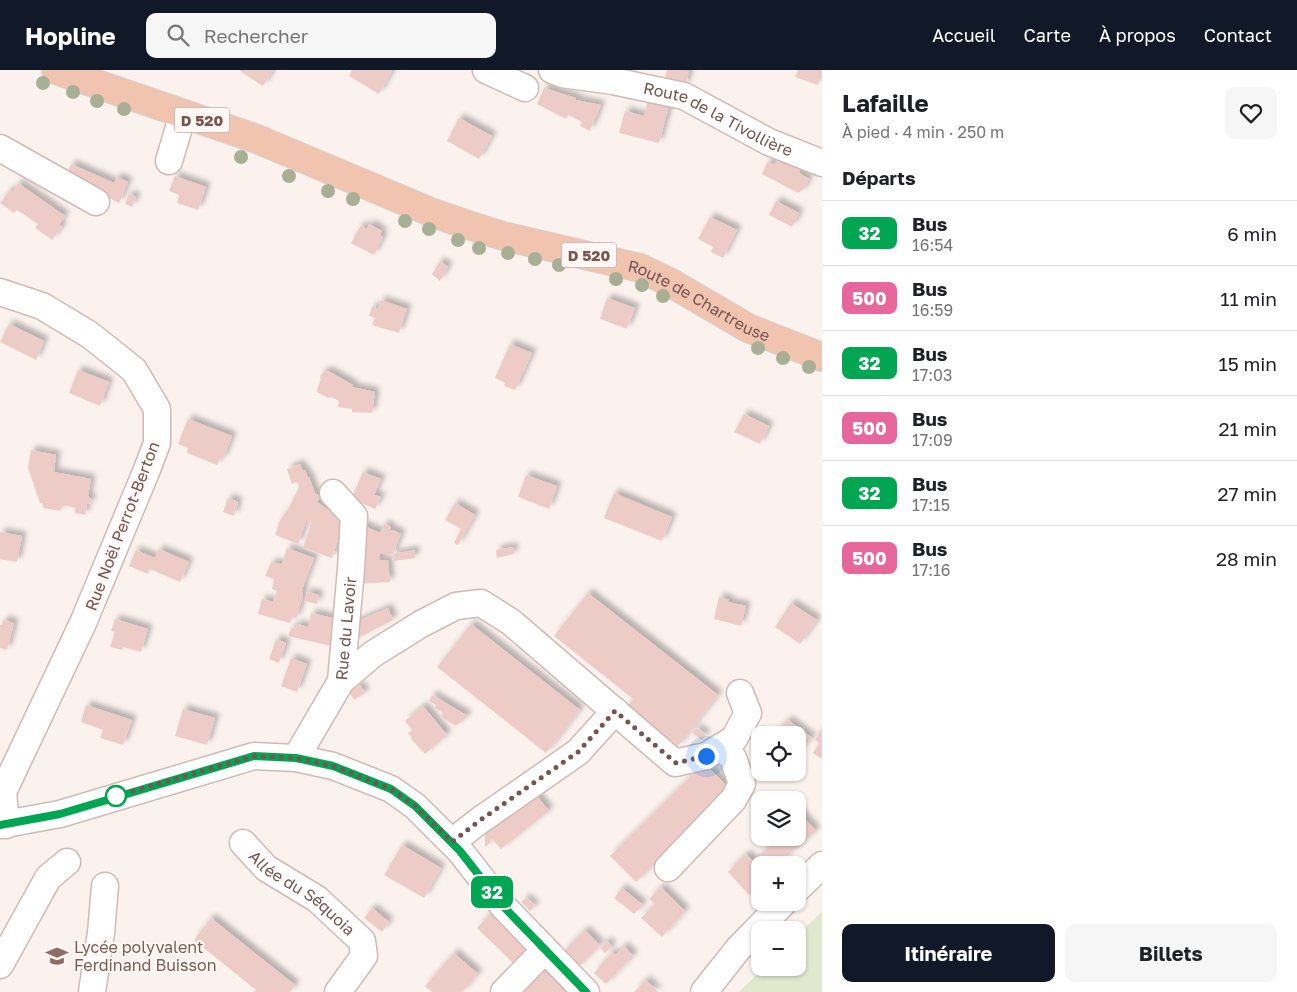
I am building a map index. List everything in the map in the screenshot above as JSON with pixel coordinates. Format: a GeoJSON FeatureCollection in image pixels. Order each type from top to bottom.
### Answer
{"type":"FeatureCollection","features":[{"type":"Feature","properties":{"kind":"main road","name":"D 520"},"geometry":{"type":"LineString","coordinates":[[56,70],[183,114]]}},
{"type":"Feature","properties":{"kind":"main road","name":"Route de Chartreuse"},"geometry":{"type":"LineString","coordinates":[[183,114],[257,140],[432,213],[504,236],[640,268],[671,283],[748,328],[822,357]]}},
{"type":"Feature","properties":{"kind":"street"},"geometry":{"type":"LineString","coordinates":[[486,70],[525,88]]}},
{"type":"Feature","properties":{"kind":"street","name":"Route de la Tivollière"},"geometry":{"type":"LineString","coordinates":[[552,70],[562,74],[613,81],[684,96],[769,142],[822,163]]}},
{"type":"Feature","properties":{"kind":"street"},"geometry":{"type":"LineString","coordinates":[[169,161],[183,114]]}},
{"type":"Feature","properties":{"kind":"street"},"geometry":{"type":"LineString","coordinates":[[0,148],[96,202]]}},
{"type":"Feature","properties":{"kind":"street","name":"Rue Noël Perrot-Berton"},"geometry":{"type":"LineString","coordinates":[[0,292],[42,306],[90,335],[134,370],[157,409],[157,444],[84,624],[3,792],[3,825]]}},
{"type":"Feature","properties":{"kind":"street","name":"Rue du Lavoir"},"geometry":{"type":"LineString","coordinates":[[296,758],[341,681],[354,516],[333,493]]}},
{"type":"Feature","properties":{"kind":"street"},"geometry":{"type":"LineString","coordinates":[[341,681],[373,654],[421,624],[456,606],[481,603],[512,622],[676,763],[706,756],[734,739],[748,714],[740,693]]}},
{"type":"Feature","properties":{"kind":"street"},"geometry":{"type":"LineString","coordinates":[[452,842],[578,752],[615,711]]}},
{"type":"Feature","properties":{"kind":"street"},"geometry":{"type":"LineString","coordinates":[[668,868],[733,800],[742,784],[733,758],[720,747]]}},
{"type":"Feature","properties":{"kind":"street"},"geometry":{"type":"LineString","coordinates":[[3,825],[60,814],[254,756],[296,758],[333,766],[391,789],[415,806],[452,842],[503,906],[586,992]]}},
{"type":"Feature","properties":{"kind":"street","name":"Allée du Séquoia"},"geometry":{"type":"LineString","coordinates":[[243,843],[266,868],[317,899],[362,941],[364,956],[338,992]]}},
{"type":"Feature","properties":{"kind":"street"},"geometry":{"type":"LineString","coordinates":[[0,965],[10,929],[48,878],[67,862]]}},
{"type":"Feature","properties":{"kind":"street"},"geometry":{"type":"LineString","coordinates":[[806,880],[822,865]]}},
{"type":"Feature","properties":{"kind":"street"},"geometry":{"type":"LineString","coordinates":[[92,992],[101,933],[105,886]]}},
{"type":"Feature","properties":{"kind":"street"},"geometry":{"type":"LineString","coordinates":[[704,992],[738,949],[775,911]]}},
{"type":"Feature","properties":{"kind":"street"},"geometry":{"type":"LineString","coordinates":[[504,992],[545,950]]}},
{"type":"Feature","properties":{"kind":"green space"},"geometry":{"type":"Polygon","coordinates":[[[822,911],[822,992],[739,992],[756,976],[806,976],[806,927],[822,911]]]}},
{"type":"Feature","properties":{"kind":"building"},"geometry":{"type":"Polygon","coordinates":[[[240,70],[273,70],[263,86],[240,70]]]}},
{"type":"Feature","properties":{"kind":"building"},"geometry":{"type":"Polygon","coordinates":[[[352,70],[392,71],[379,94],[349,76],[352,70]]]}},
{"type":"Feature","properties":{"kind":"building"},"geometry":{"type":"Polygon","coordinates":[[[667,70],[689,71],[686,85],[664,81],[667,70]]]}},
{"type":"Feature","properties":{"kind":"building"},"geometry":{"type":"Polygon","coordinates":[[[798,70],[822,70],[822,80],[820,79],[818,85],[795,77],[798,70]]]}},
{"type":"Feature","properties":{"kind":"building"},"geometry":{"type":"Polygon","coordinates":[[[544,88],[576,98],[576,100],[601,105],[590,131],[580,126],[582,122],[568,115],[566,119],[537,104],[544,88]]]}},
{"type":"Feature","properties":{"kind":"building"},"geometry":{"type":"Polygon","coordinates":[[[648,100],[669,106],[659,143],[619,133],[625,111],[644,116],[648,100]]]}},
{"type":"Feature","properties":{"kind":"building"},"geometry":{"type":"Polygon","coordinates":[[[459,118],[492,136],[479,159],[447,141],[459,118]]]}},
{"type":"Feature","properties":{"kind":"building"},"geometry":{"type":"Polygon","coordinates":[[[777,160],[785,165],[785,162],[801,168],[799,173],[809,179],[803,190],[798,193],[762,174],[768,161],[774,165],[777,160]]]}},
{"type":"Feature","properties":{"kind":"building"},"geometry":{"type":"Polygon","coordinates":[[[71,164],[114,183],[117,177],[128,182],[119,203],[66,177],[71,164]]]}},
{"type":"Feature","properties":{"kind":"building"},"geometry":{"type":"Polygon","coordinates":[[[175,176],[206,187],[198,210],[177,203],[179,195],[169,191],[175,176]]]}},
{"type":"Feature","properties":{"kind":"building"},"geometry":{"type":"Polygon","coordinates":[[[18,183],[65,216],[59,225],[62,227],[52,240],[35,228],[38,224],[17,210],[14,213],[0,203],[10,190],[13,192],[18,183]]]}},
{"type":"Feature","properties":{"kind":"building"},"geometry":{"type":"Polygon","coordinates":[[[129,194],[136,197],[132,207],[125,204],[129,194]]]}},
{"type":"Feature","properties":{"kind":"building"},"geometry":{"type":"Polygon","coordinates":[[[776,201],[799,213],[792,227],[769,215],[776,201]]]}},
{"type":"Feature","properties":{"kind":"building"},"geometry":{"type":"Polygon","coordinates":[[[710,217],[737,230],[723,258],[711,252],[713,247],[698,239],[710,217]]]}},
{"type":"Feature","properties":{"kind":"building"},"geometry":{"type":"Polygon","coordinates":[[[369,224],[382,231],[380,235],[383,237],[374,255],[351,243],[361,225],[367,229],[369,224]]]}},
{"type":"Feature","properties":{"kind":"building"},"geometry":{"type":"Polygon","coordinates":[[[440,261],[448,267],[440,281],[432,274],[440,261]]]}},
{"type":"Feature","properties":{"kind":"building"},"geometry":{"type":"Polygon","coordinates":[[[607,298],[635,308],[627,329],[600,319],[607,298]]]}},
{"type":"Feature","properties":{"kind":"building"},"geometry":{"type":"Polygon","coordinates":[[[381,300],[407,309],[399,333],[372,325],[375,318],[369,316],[372,306],[378,309],[381,300]]]}},
{"type":"Feature","properties":{"kind":"building"},"geometry":{"type":"Polygon","coordinates":[[[9,324],[44,341],[36,360],[0,342],[9,324]]]}},
{"type":"Feature","properties":{"kind":"building"},"geometry":{"type":"Polygon","coordinates":[[[510,344],[532,353],[515,390],[504,386],[505,383],[495,378],[510,344]]]}},
{"type":"Feature","properties":{"kind":"building"},"geometry":{"type":"Polygon","coordinates":[[[78,370],[109,382],[100,406],[69,393],[78,370]]]}},
{"type":"Feature","properties":{"kind":"building"},"geometry":{"type":"Polygon","coordinates":[[[328,371],[353,385],[352,387],[375,392],[372,413],[352,412],[352,409],[338,407],[339,401],[317,392],[321,380],[320,377],[323,372],[328,371]]]}},
{"type":"Feature","properties":{"kind":"building"},"geometry":{"type":"Polygon","coordinates":[[[744,414],[769,426],[760,444],[734,432],[744,414]]]}},
{"type":"Feature","properties":{"kind":"building"},"geometry":{"type":"Polygon","coordinates":[[[188,419],[232,436],[223,459],[220,458],[217,465],[187,453],[188,448],[178,444],[188,419]]]}},
{"type":"Feature","properties":{"kind":"building"},"geometry":{"type":"Polygon","coordinates":[[[31,450],[56,455],[54,472],[91,479],[88,496],[92,500],[91,503],[87,504],[85,515],[75,513],[75,508],[62,505],[60,511],[43,508],[43,503],[40,503],[28,468],[31,450]]]}},
{"type":"Feature","properties":{"kind":"building"},"geometry":{"type":"Polygon","coordinates":[[[300,464],[303,471],[305,470],[309,477],[315,493],[320,497],[317,502],[344,521],[332,558],[303,548],[311,523],[306,521],[298,544],[275,535],[280,520],[289,508],[299,487],[297,482],[292,484],[287,469],[300,464]]]}},
{"type":"Feature","properties":{"kind":"building"},"geometry":{"type":"Polygon","coordinates":[[[363,472],[381,479],[374,495],[381,497],[375,509],[351,499],[363,472]]]}},
{"type":"Feature","properties":{"kind":"building"},"geometry":{"type":"Polygon","coordinates":[[[526,475],[557,486],[549,509],[518,497],[526,475]]]}},
{"type":"Feature","properties":{"kind":"building"},"geometry":{"type":"Polygon","coordinates":[[[614,493],[672,517],[662,541],[604,518],[614,493]]]}},
{"type":"Feature","properties":{"kind":"building"},"geometry":{"type":"Polygon","coordinates":[[[228,498],[238,502],[234,516],[223,512],[228,498]]]}},
{"type":"Feature","properties":{"kind":"building"},"geometry":{"type":"Polygon","coordinates":[[[455,503],[475,515],[458,545],[454,543],[461,529],[445,520],[455,503]]]}},
{"type":"Feature","properties":{"kind":"building"},"geometry":{"type":"Polygon","coordinates":[[[360,524],[380,533],[384,524],[391,527],[389,531],[393,530],[401,534],[393,554],[380,554],[379,557],[380,560],[388,560],[390,582],[356,584],[360,524]]]}},
{"type":"Feature","properties":{"kind":"building"},"geometry":{"type":"Polygon","coordinates":[[[0,532],[22,536],[17,562],[0,559],[0,532]]]}},
{"type":"Feature","properties":{"kind":"building"},"geometry":{"type":"Polygon","coordinates":[[[513,547],[514,554],[497,558],[496,550],[513,547]]]}},
{"type":"Feature","properties":{"kind":"building"},"geometry":{"type":"Polygon","coordinates":[[[287,548],[314,558],[303,587],[302,600],[296,618],[292,617],[290,623],[258,614],[262,599],[273,602],[277,591],[272,589],[274,579],[265,576],[271,563],[282,564],[287,548]]]}},
{"type":"Feature","properties":{"kind":"building"},"geometry":{"type":"Polygon","coordinates":[[[159,549],[189,562],[180,582],[150,569],[148,574],[129,566],[136,550],[155,558],[159,549]]]}},
{"type":"Feature","properties":{"kind":"building"},"geometry":{"type":"Polygon","coordinates":[[[415,550],[415,558],[394,561],[393,554],[415,550]]]}},
{"type":"Feature","properties":{"kind":"building"},"geometry":{"type":"Polygon","coordinates":[[[307,592],[319,595],[317,604],[305,601],[307,592]]]}},
{"type":"Feature","properties":{"kind":"building"},"geometry":{"type":"Polygon","coordinates":[[[588,593],[718,695],[677,747],[626,707],[633,699],[554,636],[588,593]]]}},
{"type":"Feature","properties":{"kind":"building"},"geometry":{"type":"Polygon","coordinates":[[[719,597],[729,600],[728,602],[746,606],[741,626],[714,619],[719,597]]]}},
{"type":"Feature","properties":{"kind":"building"},"geometry":{"type":"Polygon","coordinates":[[[791,603],[817,620],[800,644],[775,627],[791,603]]]}},
{"type":"Feature","properties":{"kind":"building"},"geometry":{"type":"Polygon","coordinates":[[[388,608],[393,620],[348,643],[349,625],[388,608]]]}},
{"type":"Feature","properties":{"kind":"building"},"geometry":{"type":"Polygon","coordinates":[[[311,613],[337,619],[335,647],[288,636],[292,627],[296,628],[297,624],[308,627],[311,613]]]}},
{"type":"Feature","properties":{"kind":"building"},"geometry":{"type":"Polygon","coordinates":[[[115,619],[148,629],[141,652],[123,647],[122,650],[110,647],[115,632],[111,631],[115,619]]]}},
{"type":"Feature","properties":{"kind":"building"},"geometry":{"type":"Polygon","coordinates":[[[3,620],[14,623],[7,650],[0,648],[0,625],[2,625],[3,620]]]}},
{"type":"Feature","properties":{"kind":"building"},"geometry":{"type":"Polygon","coordinates":[[[471,624],[580,710],[546,753],[437,667],[471,624]]]}},
{"type":"Feature","properties":{"kind":"building"},"geometry":{"type":"Polygon","coordinates":[[[276,639],[286,643],[279,663],[269,659],[276,639]]]}},
{"type":"Feature","properties":{"kind":"building"},"geometry":{"type":"Polygon","coordinates":[[[291,658],[307,664],[297,692],[281,686],[291,658]]]}},
{"type":"Feature","properties":{"kind":"building"},"geometry":{"type":"Polygon","coordinates":[[[360,685],[365,693],[354,700],[349,692],[360,685]]]}},
{"type":"Feature","properties":{"kind":"building"},"geometry":{"type":"Polygon","coordinates":[[[432,695],[468,716],[456,726],[441,717],[443,713],[435,708],[436,705],[429,701],[432,695]]]}},
{"type":"Feature","properties":{"kind":"building"},"geometry":{"type":"Polygon","coordinates":[[[86,705],[132,720],[123,745],[100,738],[103,730],[81,722],[86,705]]]}},
{"type":"Feature","properties":{"kind":"building"},"geometry":{"type":"Polygon","coordinates":[[[423,706],[447,735],[425,754],[411,739],[408,733],[412,730],[405,721],[423,706]]]}},
{"type":"Feature","properties":{"kind":"building"},"geometry":{"type":"Polygon","coordinates":[[[183,709],[215,718],[207,745],[175,736],[183,709]]]}},
{"type":"Feature","properties":{"kind":"building"},"geometry":{"type":"Polygon","coordinates":[[[788,720],[796,726],[782,726],[788,720]]]}},
{"type":"Feature","properties":{"kind":"building"},"geometry":{"type":"Polygon","coordinates":[[[697,728],[706,735],[702,740],[692,733],[697,728]]]}},
{"type":"Feature","properties":{"kind":"building"},"geometry":{"type":"Polygon","coordinates":[[[822,728],[822,759],[813,753],[819,743],[815,740],[822,728]]]}},
{"type":"Feature","properties":{"kind":"building"},"geometry":{"type":"Polygon","coordinates":[[[806,734],[812,738],[806,744],[806,734]]]}},
{"type":"Feature","properties":{"kind":"building"},"geometry":{"type":"Polygon","coordinates":[[[704,763],[730,789],[636,882],[610,856],[704,763]]]}},
{"type":"Feature","properties":{"kind":"building"},"geometry":{"type":"Polygon","coordinates":[[[537,796],[549,811],[501,849],[492,839],[485,847],[485,830],[515,805],[520,810],[537,796]]]}},
{"type":"Feature","properties":{"kind":"building"},"geometry":{"type":"Polygon","coordinates":[[[806,820],[816,831],[806,840],[806,820]]]}},
{"type":"Feature","properties":{"kind":"building"},"geometry":{"type":"Polygon","coordinates":[[[402,845],[441,868],[424,898],[384,875],[402,845]]]}},
{"type":"Feature","properties":{"kind":"building"},"geometry":{"type":"Polygon","coordinates":[[[770,846],[799,846],[787,856],[760,856],[770,846]]]}},
{"type":"Feature","properties":{"kind":"building"},"geometry":{"type":"Polygon","coordinates":[[[746,854],[751,859],[750,896],[728,872],[746,854]]]}},
{"type":"Feature","properties":{"kind":"building"},"geometry":{"type":"Polygon","coordinates":[[[661,887],[685,911],[662,937],[641,918],[655,904],[649,899],[661,887]]]}},
{"type":"Feature","properties":{"kind":"building"},"geometry":{"type":"Polygon","coordinates":[[[622,888],[643,905],[634,914],[614,898],[622,888]]]}},
{"type":"Feature","properties":{"kind":"building"},"geometry":{"type":"Polygon","coordinates":[[[526,898],[535,906],[530,911],[521,902],[526,898]]]}},
{"type":"Feature","properties":{"kind":"building"},"geometry":{"type":"Polygon","coordinates":[[[372,908],[389,922],[382,932],[364,918],[372,908]]]}},
{"type":"Feature","properties":{"kind":"building"},"geometry":{"type":"Polygon","coordinates":[[[494,910],[536,950],[518,968],[477,928],[494,910]]]}},
{"type":"Feature","properties":{"kind":"building"},"geometry":{"type":"Polygon","coordinates":[[[211,918],[295,985],[290,992],[254,992],[256,990],[194,940],[211,918]]]}},
{"type":"Feature","properties":{"kind":"building"},"geometry":{"type":"Polygon","coordinates":[[[585,930],[600,945],[577,968],[563,952],[585,930]]]}},
{"type":"Feature","properties":{"kind":"building"},"geometry":{"type":"Polygon","coordinates":[[[607,941],[612,947],[605,953],[600,948],[607,941]]]}},
{"type":"Feature","properties":{"kind":"building"},"geometry":{"type":"Polygon","coordinates":[[[624,946],[633,956],[606,984],[594,973],[612,952],[615,955],[624,946]]]}},
{"type":"Feature","properties":{"kind":"building"},"geometry":{"type":"Polygon","coordinates":[[[454,953],[478,974],[462,992],[432,992],[425,986],[454,953]]]}},
{"type":"Feature","properties":{"kind":"building"},"geometry":{"type":"Polygon","coordinates":[[[542,969],[567,992],[520,992],[542,969]]]}},
{"type":"Feature","properties":{"kind":"building"},"geometry":{"type":"Polygon","coordinates":[[[646,980],[658,992],[634,992],[646,980]]]}},
{"type":"Feature","properties":{"kind":"bus line","name":"32"},"geometry":{"type":"LineString","coordinates":[[0,825],[60,814],[254,756],[296,758],[333,766],[391,789],[415,806],[460,851],[503,906],[586,992]]}},
{"type":"Feature","properties":{"kind":"place","name":"Lycée polyvalent Ferdinand Buisson"},"geometry":{"type":"Point","coordinates":[57,956]}},
{"type":"Feature","properties":{"kind":"route"},"geometry":{"type":"LineString","coordinates":[[116,796],[254,756],[296,758],[333,766],[391,789],[415,806],[452,842],[578,752],[615,711],[676,763],[706,756]]}}]}
